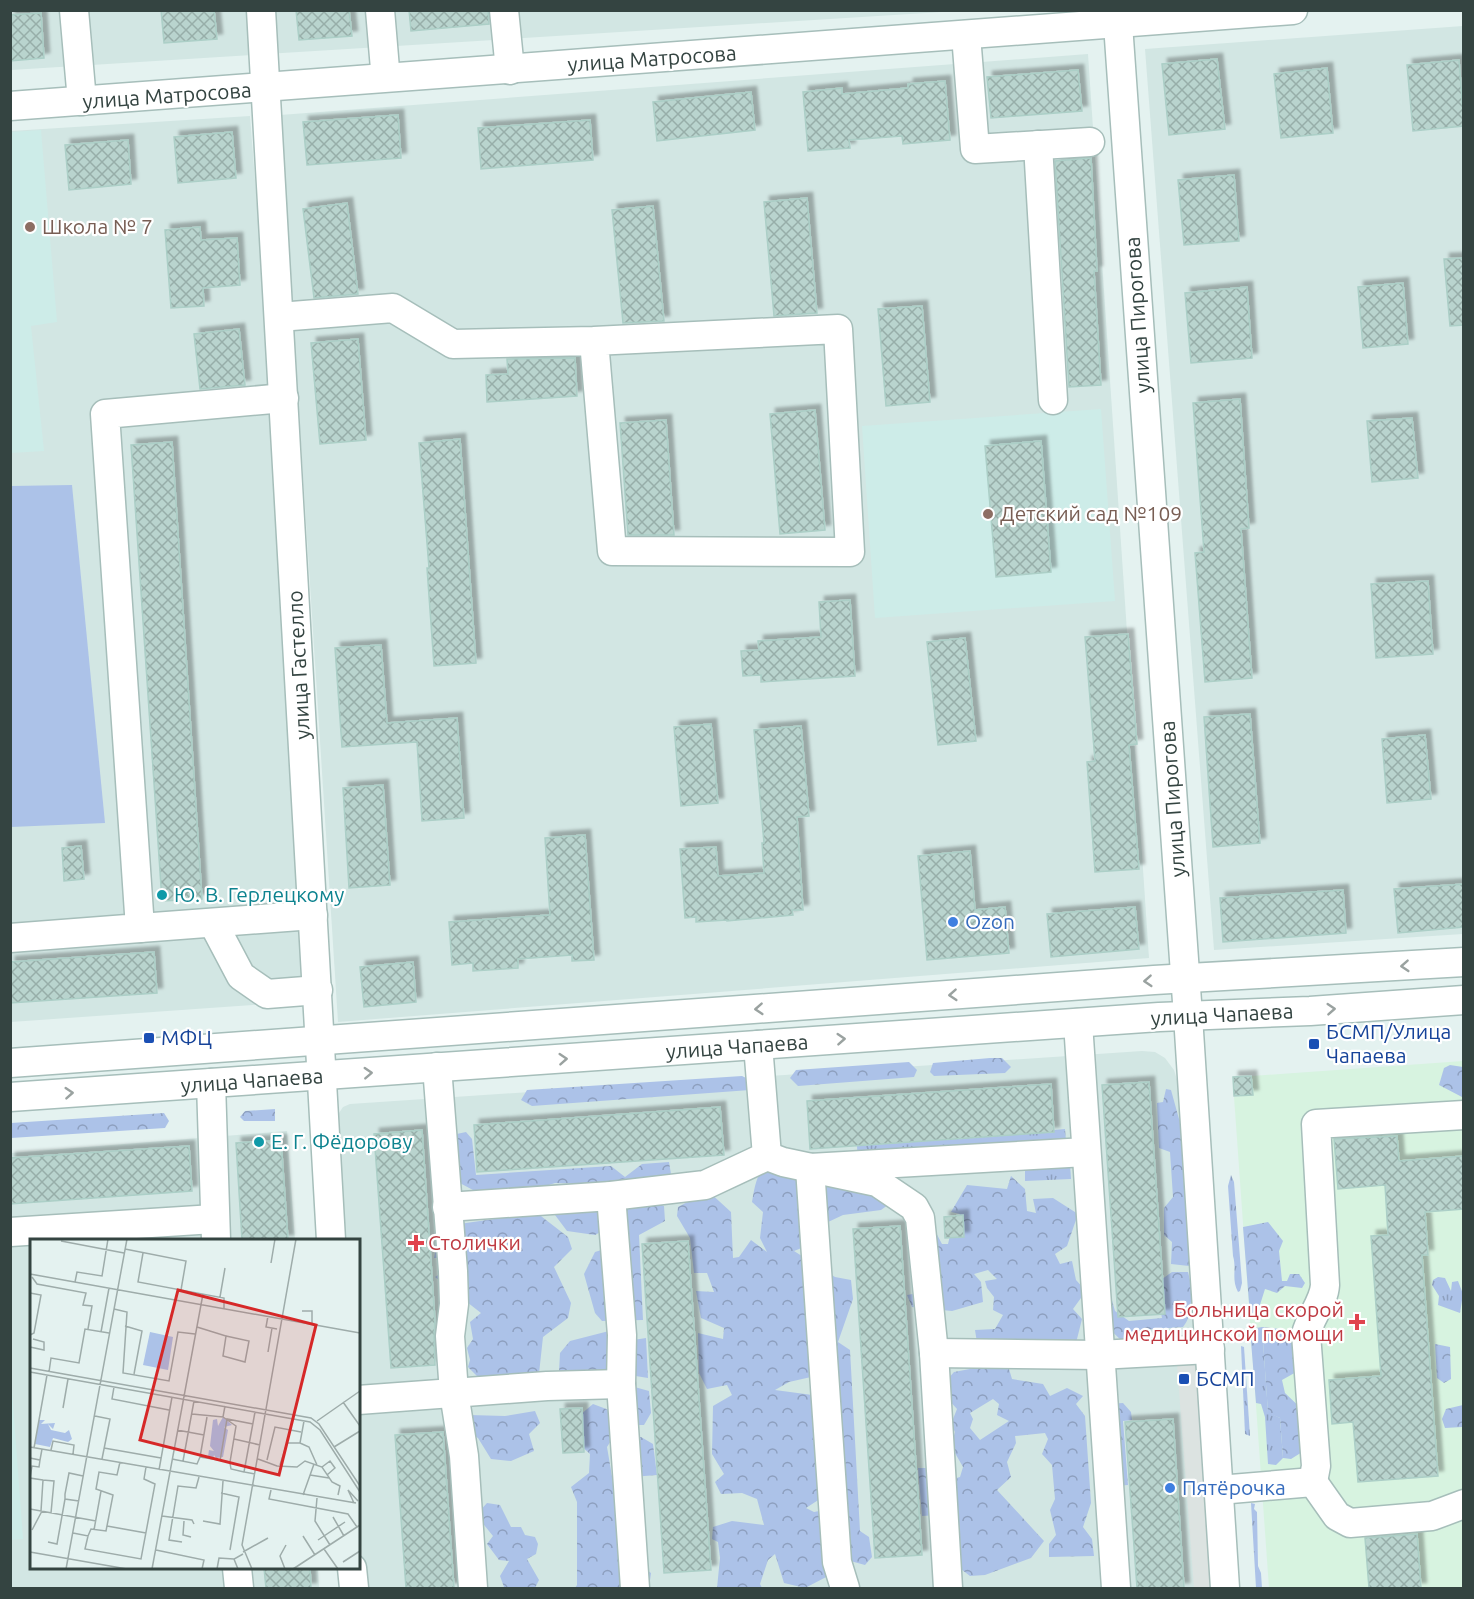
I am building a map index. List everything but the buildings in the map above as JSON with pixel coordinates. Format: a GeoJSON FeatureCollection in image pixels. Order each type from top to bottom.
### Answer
{"type":"FeatureCollection","features":[{"type":"Feature","properties":{"kind":"street"},"geometry":{"type":"LineString","coordinates":[[74,10],[82,101]]}},
{"type":"Feature","properties":{"kind":"street","name":"улица Гастелло"},"geometry":{"type":"LineString","coordinates":[[261,10],[332,1239]]}},
{"type":"Feature","properties":{"kind":"street"},"geometry":{"type":"LineString","coordinates":[[380,10],[385,69]]}},
{"type":"Feature","properties":{"kind":"street"},"geometry":{"type":"LineString","coordinates":[[504,10],[510,70]]}},
{"type":"Feature","properties":{"kind":"street","name":"улица Матросова"},"geometry":{"type":"LineString","coordinates":[[10,106],[266,89],[966,35],[1117,16],[1293,10]]}},
{"type":"Feature","properties":{"kind":"street","name":"улица Пирогова"},"geometry":{"type":"LineString","coordinates":[[1117,16],[1188,1016],[1225,1588]]}},
{"type":"Feature","properties":{"kind":"street"},"geometry":{"type":"LineString","coordinates":[[966,35],[975,149],[1090,142]]}},
{"type":"Feature","properties":{"kind":"street"},"geometry":{"type":"LineString","coordinates":[[1038,146],[1053,400]]}},
{"type":"Feature","properties":{"kind":"street"},"geometry":{"type":"LineString","coordinates":[[279,317],[393,308],[453,344],[594,341],[838,329],[850,552],[612,551],[594,341]]}},
{"type":"Feature","properties":{"kind":"street"},"geometry":{"type":"LineString","coordinates":[[140,928],[105,414],[284,398]]}},
{"type":"Feature","properties":{"kind":"street"},"geometry":{"type":"LineString","coordinates":[[10,938],[314,915]]}},
{"type":"Feature","properties":{"kind":"street"},"geometry":{"type":"LineString","coordinates":[[213,923],[241,976],[267,994],[318,990]]}},
{"type":"Feature","properties":{"kind":"street"},"geometry":{"type":"LineString","coordinates":[[10,1063],[1464,962]]}},
{"type":"Feature","properties":{"kind":"street","name":"улица Чапаева"},"geometry":{"type":"LineString","coordinates":[[10,1097],[1078,1023],[1310,1011],[1464,1000]]}},
{"type":"Feature","properties":{"kind":"street"},"geometry":{"type":"LineString","coordinates":[[1078,1023],[1116,1588]]}},
{"type":"Feature","properties":{"kind":"street"},"geometry":{"type":"LineString","coordinates":[[758,1045],[767,1156]]}},
{"type":"Feature","properties":{"kind":"street"},"geometry":{"type":"LineString","coordinates":[[436,1068],[453,1271],[454,1304],[450,1336],[454,1393],[464,1456],[473,1588]]}},
{"type":"Feature","properties":{"kind":"street"},"geometry":{"type":"LineString","coordinates":[[10,1232],[215,1230],[211,1083]]}},
{"type":"Feature","properties":{"kind":"street"},"geometry":{"type":"LineString","coordinates":[[1464,1115],[1316,1124],[1325,1292],[1308,1325],[1306,1334],[1316,1466],[1313,1482],[1337,1516],[1350,1524],[1432,1516],[1464,1504]]}},
{"type":"Feature","properties":{"kind":"street"},"geometry":{"type":"LineString","coordinates":[[810,1168],[1086,1152]]}},
{"type":"Feature","properties":{"kind":"street"},"geometry":{"type":"LineString","coordinates":[[447,1207],[611,1196],[705,1185],[767,1156],[783,1162],[877,1182],[914,1207],[920,1218],[934,1353],[948,1588]]}},
{"type":"Feature","properties":{"kind":"street"},"geometry":{"type":"LineString","coordinates":[[810,1168],[837,1562],[845,1588]]}},
{"type":"Feature","properties":{"kind":"street"},"geometry":{"type":"LineString","coordinates":[[611,1196],[622,1335],[621,1384],[635,1588]]}},
{"type":"Feature","properties":{"kind":"street"},"geometry":{"type":"LineString","coordinates":[[934,1353],[1100,1355],[1210,1349]]}},
{"type":"Feature","properties":{"kind":"street"},"geometry":{"type":"LineString","coordinates":[[360,1400],[547,1386],[621,1384]]}},
{"type":"Feature","properties":{"kind":"street"},"geometry":{"type":"LineString","coordinates":[[1219,1490],[1313,1482]]}},
{"type":"Feature","properties":{"kind":"street"},"geometry":{"type":"LineString","coordinates":[[1329,1506],[1464,1498]]}},
{"type":"Feature","properties":{"kind":"street"},"geometry":{"type":"LineString","coordinates":[[237,1569],[238,1588]]}},
{"type":"Feature","properties":{"kind":"street"},"geometry":{"type":"LineString","coordinates":[[352,1569],[354,1588]]}},
{"type":"Feature","properties":{"kind":"shaded area"},"geometry":{"type":"Polygon","coordinates":[[[11,11],[958,11],[11,70],[11,11]]]}},
{"type":"Feature","properties":{"kind":"shaded area"},"geometry":{"type":"Polygon","coordinates":[[[1463,26],[1463,934],[1214,950],[1145,49],[1463,26]]]}},
{"type":"Feature","properties":{"kind":"shaded area"},"geometry":{"type":"Polygon","coordinates":[[[1088,54],[1149,958],[338,1022],[280,115],[1088,54]]]}},
{"type":"Feature","properties":{"kind":"shaded area"},"geometry":{"type":"Polygon","coordinates":[[[250,116],[318,990],[309,1001],[11,1022],[11,131],[250,116]]]}},
{"type":"Feature","properties":{"kind":"shaded area","name":"Школа № 7"},"geometry":{"type":"Polygon","coordinates":[[[41,130],[57,322],[31,326],[44,451],[11,453],[11,132],[41,130]]]}},
{"type":"Feature","properties":{"kind":"shaded area","name":"Детский сад №109"},"geometry":{"type":"Polygon","coordinates":[[[1101,409],[1115,601],[875,618],[862,426],[1101,409]]]}},
{"type":"Feature","properties":{"kind":"shaded area"},"geometry":{"type":"Polygon","coordinates":[[[1142,1051],[1155,1052],[1165,1058],[1174,1070],[1178,1083],[1214,1588],[364,1588],[360,1530],[360,1239],[342,1239],[337,1116],[343,1107],[350,1104],[1142,1051]]]}},
{"type":"Feature","properties":{"kind":"shaded area","name":"Больница скорой медицинской помощи"},"geometry":{"type":"Polygon","coordinates":[[[1463,1061],[1463,1588],[1269,1588],[1234,1097],[1253,1095],[1251,1076],[1463,1061]]]}},
{"type":"Feature","properties":{"kind":"shaded area"},"geometry":{"type":"Polygon","coordinates":[[[287,1131],[295,1239],[30,1239],[30,1569],[318,1569],[319,1588],[11,1588],[11,1153],[287,1131]]]}},
{"type":"Feature","properties":{"kind":"shaded area"},"geometry":{"type":"Polygon","coordinates":[[[1210,1349],[1225,1588],[1194,1588],[1176,1351],[1210,1349]]]}},
{"type":"Feature","properties":{"kind":"shaded area"},"geometry":{"type":"Polygon","coordinates":[[[11,1377],[23,1539],[10,1540],[11,1377]]]}},
{"type":"Feature","properties":{"kind":"green space"},"geometry":{"type":"Polygon","coordinates":[[[72,485],[105,823],[11,827],[11,486],[72,485]]]}},
{"type":"Feature","properties":{"kind":"green space"},"geometry":{"type":"Polygon","coordinates":[[[1002,1058],[1011,1067],[1005,1073],[934,1076],[930,1072],[933,1063],[1002,1058]]]}},
{"type":"Feature","properties":{"kind":"green space"},"geometry":{"type":"Polygon","coordinates":[[[909,1062],[917,1070],[914,1077],[798,1086],[790,1078],[796,1070],[909,1062]]]}},
{"type":"Feature","properties":{"kind":"green space"},"geometry":{"type":"Polygon","coordinates":[[[1450,1065],[1463,1067],[1462,1097],[1439,1085],[1444,1068],[1450,1065]]]}},
{"type":"Feature","properties":{"kind":"green space"},"geometry":{"type":"Polygon","coordinates":[[[742,1076],[752,1081],[750,1090],[532,1106],[521,1100],[527,1090],[742,1076]]]}},
{"type":"Feature","properties":{"kind":"green space"},"geometry":{"type":"Polygon","coordinates":[[[1166,1089],[1171,1090],[1179,1119],[1184,1123],[1191,1243],[1189,1266],[1171,1264],[1172,1242],[1164,1235],[1164,1208],[1173,1197],[1170,1152],[1159,1148],[1157,1103],[1163,1102],[1166,1089]]]}},
{"type":"Feature","properties":{"kind":"green space"},"geometry":{"type":"Polygon","coordinates":[[[275,1109],[275,1121],[244,1121],[240,1117],[245,1111],[275,1109]]]}},
{"type":"Feature","properties":{"kind":"green space"},"geometry":{"type":"Polygon","coordinates":[[[164,1113],[169,1121],[165,1128],[11,1138],[11,1123],[164,1113]]]}},
{"type":"Feature","properties":{"kind":"green space"},"geometry":{"type":"Polygon","coordinates":[[[1065,1129],[1066,1141],[858,1161],[857,1146],[1054,1132],[1054,1130],[1065,1129]]]}},
{"type":"Feature","properties":{"kind":"green space"},"geometry":{"type":"Polygon","coordinates":[[[466,1132],[472,1139],[476,1175],[611,1166],[625,1177],[642,1164],[669,1162],[672,1180],[656,1203],[664,1206],[665,1221],[639,1235],[643,1320],[602,1321],[595,1313],[584,1274],[595,1252],[627,1242],[604,1230],[595,1235],[567,1231],[555,1215],[558,1206],[595,1184],[555,1183],[468,1212],[473,1190],[456,1181],[452,1135],[466,1132]]]}},
{"type":"Feature","properties":{"kind":"green space"},"geometry":{"type":"Polygon","coordinates":[[[787,1154],[871,1173],[881,1178],[892,1202],[881,1210],[843,1215],[809,1231],[809,1245],[794,1251],[835,1277],[851,1280],[853,1299],[838,1342],[850,1350],[860,1531],[869,1537],[872,1557],[865,1565],[843,1559],[827,1354],[811,1377],[789,1382],[775,1390],[820,1396],[821,1430],[827,1444],[829,1493],[806,1508],[814,1512],[824,1510],[832,1528],[832,1574],[805,1588],[784,1583],[775,1554],[768,1560],[760,1584],[762,1588],[717,1588],[720,1558],[718,1542],[712,1539],[713,1527],[732,1521],[764,1525],[757,1499],[742,1493],[721,1494],[715,1482],[724,1474],[712,1454],[713,1406],[732,1395],[727,1385],[707,1389],[699,1373],[698,1333],[723,1339],[724,1328],[701,1318],[696,1291],[714,1292],[707,1273],[694,1273],[690,1238],[677,1216],[678,1207],[708,1191],[731,1212],[733,1258],[739,1257],[751,1240],[767,1252],[760,1238],[763,1212],[752,1202],[754,1192],[758,1177],[765,1167],[787,1154]]]}},
{"type":"Feature","properties":{"kind":"green space"},"geometry":{"type":"Polygon","coordinates":[[[1070,1164],[1071,1179],[1025,1181],[1025,1166],[1070,1164]]]}},
{"type":"Feature","properties":{"kind":"green space"},"geometry":{"type":"Polygon","coordinates":[[[1231,1175],[1234,1182],[1242,1283],[1238,1292],[1234,1278],[1228,1186],[1231,1175]]]}},
{"type":"Feature","properties":{"kind":"green space"},"geometry":{"type":"Polygon","coordinates":[[[1011,1176],[1025,1189],[1027,1211],[1036,1213],[1033,1199],[1053,1198],[1078,1214],[1067,1246],[1055,1254],[1060,1264],[1072,1261],[1076,1280],[1086,1291],[1073,1309],[1082,1319],[1075,1347],[978,1349],[975,1330],[995,1329],[1003,1315],[993,1310],[994,1297],[985,1281],[997,1279],[988,1270],[974,1274],[981,1282],[983,1302],[952,1311],[912,1307],[907,1295],[918,1293],[934,1229],[942,1244],[948,1244],[952,1227],[960,1214],[951,1212],[967,1185],[1007,1189],[1011,1176]]]}},
{"type":"Feature","properties":{"kind":"green space"},"geometry":{"type":"Polygon","coordinates":[[[537,1213],[568,1237],[572,1249],[554,1267],[571,1303],[568,1318],[543,1337],[537,1392],[483,1382],[468,1367],[470,1360],[467,1348],[473,1339],[470,1322],[481,1313],[435,1277],[464,1258],[434,1258],[437,1242],[459,1224],[537,1213]]]}},
{"type":"Feature","properties":{"kind":"green space"},"geometry":{"type":"Polygon","coordinates":[[[1268,1222],[1283,1241],[1279,1251],[1282,1281],[1287,1281],[1290,1274],[1299,1274],[1305,1283],[1302,1288],[1285,1286],[1277,1293],[1265,1289],[1259,1308],[1250,1315],[1243,1227],[1268,1222]]]}},
{"type":"Feature","properties":{"kind":"green space"},"geometry":{"type":"Polygon","coordinates":[[[1172,1272],[1188,1272],[1194,1296],[1183,1327],[1141,1330],[1125,1344],[1095,1315],[1111,1297],[1115,1311],[1129,1321],[1162,1318],[1155,1284],[1172,1272]]]}},
{"type":"Feature","properties":{"kind":"green space"},"geometry":{"type":"Polygon","coordinates":[[[1438,1277],[1445,1278],[1451,1291],[1452,1282],[1458,1281],[1463,1294],[1460,1313],[1438,1305],[1439,1296],[1432,1285],[1433,1280],[1438,1277]]]}},
{"type":"Feature","properties":{"kind":"green space"},"geometry":{"type":"Polygon","coordinates":[[[1262,1327],[1268,1412],[1280,1418],[1283,1458],[1276,1465],[1268,1464],[1265,1417],[1261,1404],[1256,1403],[1250,1329],[1262,1327]]]}},
{"type":"Feature","properties":{"kind":"green space"},"geometry":{"type":"Polygon","coordinates":[[[1262,1327],[1280,1329],[1296,1337],[1298,1371],[1282,1380],[1285,1393],[1308,1415],[1307,1449],[1291,1459],[1283,1458],[1280,1418],[1268,1413],[1262,1327]]]}},
{"type":"Feature","properties":{"kind":"green space"},"geometry":{"type":"Polygon","coordinates":[[[609,1331],[627,1341],[646,1338],[648,1378],[611,1372],[559,1372],[560,1353],[570,1341],[609,1331]]]}},
{"type":"Feature","properties":{"kind":"green space"},"geometry":{"type":"Polygon","coordinates":[[[1435,1344],[1450,1347],[1451,1379],[1444,1383],[1437,1378],[1435,1344]]]}},
{"type":"Feature","properties":{"kind":"green space"},"geometry":{"type":"Polygon","coordinates":[[[1241,1346],[1244,1347],[1250,1436],[1245,1434],[1241,1346]]]}},
{"type":"Feature","properties":{"kind":"green space"},"geometry":{"type":"Polygon","coordinates":[[[996,1364],[1009,1369],[1012,1379],[1043,1384],[1050,1396],[1067,1388],[1083,1396],[1076,1404],[1085,1416],[1091,1503],[1083,1527],[1092,1539],[1094,1556],[1049,1557],[1049,1544],[1056,1535],[1050,1510],[1055,1499],[1052,1465],[1042,1454],[1048,1439],[1045,1433],[1015,1436],[1016,1443],[1007,1462],[1011,1477],[997,1490],[1044,1541],[1031,1558],[985,1575],[970,1576],[953,1563],[953,1479],[960,1477],[963,1467],[951,1446],[955,1432],[951,1424],[957,1409],[939,1389],[954,1372],[996,1364]],[[993,1399],[970,1413],[973,1419],[970,1428],[980,1440],[1009,1421],[997,1415],[999,1404],[993,1399]]]}},
{"type":"Feature","properties":{"kind":"green space"},"geometry":{"type":"Polygon","coordinates":[[[631,1386],[649,1391],[651,1413],[644,1425],[633,1425],[631,1386]]]}},
{"type":"Feature","properties":{"kind":"green space"},"geometry":{"type":"Polygon","coordinates":[[[1123,1403],[1131,1412],[1132,1420],[1123,1421],[1128,1485],[1103,1487],[1106,1404],[1123,1403]]]}},
{"type":"Feature","properties":{"kind":"green space"},"geometry":{"type":"Polygon","coordinates":[[[593,1404],[609,1410],[616,1433],[607,1447],[623,1541],[638,1564],[651,1573],[649,1588],[575,1588],[577,1585],[577,1502],[571,1487],[589,1473],[590,1454],[578,1443],[580,1415],[593,1404]]]}},
{"type":"Feature","properties":{"kind":"green space"},"geometry":{"type":"Polygon","coordinates":[[[1463,1405],[1462,1427],[1445,1428],[1442,1419],[1446,1409],[1463,1405]]]}},
{"type":"Feature","properties":{"kind":"green space"},"geometry":{"type":"Polygon","coordinates":[[[535,1411],[540,1423],[529,1434],[534,1451],[511,1461],[491,1459],[478,1438],[471,1434],[469,1415],[505,1416],[535,1411]]]}},
{"type":"Feature","properties":{"kind":"green space"},"geometry":{"type":"Polygon","coordinates":[[[641,1437],[653,1444],[657,1475],[632,1477],[629,1438],[641,1437]]]}},
{"type":"Feature","properties":{"kind":"green space"},"geometry":{"type":"Polygon","coordinates":[[[918,1468],[932,1468],[937,1515],[922,1516],[918,1468]]]}},
{"type":"Feature","properties":{"kind":"green space"},"geometry":{"type":"Polygon","coordinates":[[[487,1503],[500,1505],[511,1527],[521,1527],[525,1535],[535,1537],[538,1544],[536,1554],[527,1559],[539,1580],[535,1588],[504,1587],[500,1576],[509,1561],[499,1560],[487,1544],[493,1536],[476,1515],[487,1503]]]}},
{"type":"Feature","properties":{"kind":"green space"},"geometry":{"type":"Polygon","coordinates":[[[1251,1503],[1255,1504],[1254,1509],[1257,1512],[1258,1566],[1262,1588],[1256,1588],[1251,1503]]]}},
{"type":"Feature","properties":{"kind":"place","name":"Школа № 7"},"geometry":{"type":"Point","coordinates":[30,227]}},
{"type":"Feature","properties":{"kind":"place","name":"Детский сад №109"},"geometry":{"type":"Point","coordinates":[988,514]}},
{"type":"Feature","properties":{"kind":"place","name":"Ю. В. Герлецкому"},"geometry":{"type":"Point","coordinates":[162,895]}},
{"type":"Feature","properties":{"kind":"place","name":"Ozon"},"geometry":{"type":"Point","coordinates":[953,922]}},
{"type":"Feature","properties":{"kind":"place","name":"МФЦ"},"geometry":{"type":"Point","coordinates":[149,1038]}},
{"type":"Feature","properties":{"kind":"place","name":"БСМП/Улица Чапаева"},"geometry":{"type":"Point","coordinates":[1314,1044]}},
{"type":"Feature","properties":{"kind":"place","name":"Е. Г. Фёдорову"},"geometry":{"type":"Point","coordinates":[259,1142]}},
{"type":"Feature","properties":{"kind":"place","name":"Столички"},"geometry":{"type":"Point","coordinates":[416,1243]}},
{"type":"Feature","properties":{"kind":"place","name":"Больница скорой медицинской помощи"},"geometry":{"type":"Point","coordinates":[1357,1322]}},
{"type":"Feature","properties":{"kind":"place","name":"БСМП"},"geometry":{"type":"Point","coordinates":[1184,1379]}},
{"type":"Feature","properties":{"kind":"place","name":"Пятёрочка"},"geometry":{"type":"Point","coordinates":[1170,1488]}}]}
